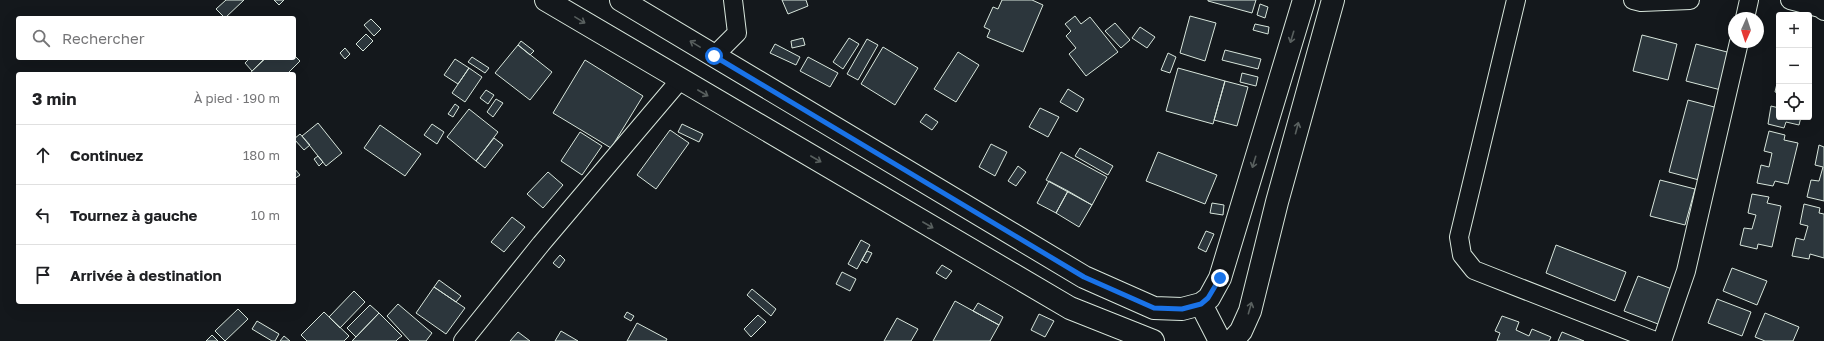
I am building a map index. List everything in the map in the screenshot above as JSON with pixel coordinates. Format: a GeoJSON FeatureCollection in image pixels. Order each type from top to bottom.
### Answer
{"type":"FeatureCollection","features":[{"type":"Feature","properties":{"kind":"street"},"geometry":{"type":"LineString","coordinates":[[546,0],[1070,308],[1153,341]]}},
{"type":"Feature","properties":{"kind":"street"},"geometry":{"type":"LineString","coordinates":[[621,0],[1084,277],[1154,308],[1182,309],[1201,304],[1208,298],[1220,278],[1304,0]]}},
{"type":"Feature","properties":{"kind":"street"},"geometry":{"type":"LineString","coordinates":[[714,56],[737,33],[733,0]]}},
{"type":"Feature","properties":{"kind":"street"},"geometry":{"type":"LineString","coordinates":[[1232,341],[1242,330],[1250,311],[1277,202],[1333,0]]}},
{"type":"Feature","properties":{"kind":"street"},"geometry":{"type":"LineString","coordinates":[[1516,0],[1460,237],[1462,255],[1474,270],[1655,341]]}},
{"type":"Feature","properties":{"kind":"street"},"geometry":{"type":"LineString","coordinates":[[1633,0],[1641,2],[1690,0]]}},
{"type":"Feature","properties":{"kind":"street"},"geometry":{"type":"LineString","coordinates":[[1746,12],[1749,0]]}},
{"type":"Feature","properties":{"kind":"street"},"geometry":{"type":"LineString","coordinates":[[1790,0],[1824,11]]}},
{"type":"Feature","properties":{"kind":"street"},"geometry":{"type":"LineString","coordinates":[[1662,341],[1686,271],[1738,48]]}},
{"type":"Feature","properties":{"kind":"street"},"geometry":{"type":"LineString","coordinates":[[463,341],[541,244],[680,80]]}},
{"type":"Feature","properties":{"kind":"street"},"geometry":{"type":"LineString","coordinates":[[1201,304],[1220,341]]}},
{"type":"Feature","properties":{"kind":"building"},"geometry":{"type":"Polygon","coordinates":[[[226,0],[244,0],[227,16],[223,16],[216,9],[226,0]]]}},
{"type":"Feature","properties":{"kind":"building"},"geometry":{"type":"Polygon","coordinates":[[[274,0],[284,0],[279,5],[274,0]]]}},
{"type":"Feature","properties":{"kind":"building"},"geometry":{"type":"Polygon","coordinates":[[[782,0],[806,0],[808,6],[788,14],[782,0]]]}},
{"type":"Feature","properties":{"kind":"building"},"geometry":{"type":"Polygon","coordinates":[[[1002,0],[1032,0],[1043,5],[1023,52],[987,37],[990,30],[984,27],[993,7],[998,9],[1002,0]]]}},
{"type":"Feature","properties":{"kind":"building"},"geometry":{"type":"Polygon","coordinates":[[[1208,0],[1256,0],[1252,13],[1208,0]]]}},
{"type":"Feature","properties":{"kind":"building"},"geometry":{"type":"Polygon","coordinates":[[[1260,4],[1268,7],[1265,18],[1257,15],[1260,4]]]}},
{"type":"Feature","properties":{"kind":"building"},"geometry":{"type":"Polygon","coordinates":[[[1075,16],[1081,24],[1090,17],[1118,52],[1086,76],[1069,54],[1076,48],[1066,36],[1071,31],[1065,24],[1075,16]]]}},
{"type":"Feature","properties":{"kind":"building"},"geometry":{"type":"Polygon","coordinates":[[[1190,16],[1216,23],[1205,61],[1180,53],[1190,16]]]}},
{"type":"Feature","properties":{"kind":"building"},"geometry":{"type":"Polygon","coordinates":[[[371,19],[381,29],[374,36],[364,25],[371,19]]]}},
{"type":"Feature","properties":{"kind":"building"},"geometry":{"type":"Polygon","coordinates":[[[1115,23],[1130,40],[1121,48],[1105,31],[1115,23]]]}},
{"type":"Feature","properties":{"kind":"building"},"geometry":{"type":"Polygon","coordinates":[[[1255,24],[1269,27],[1268,34],[1253,30],[1255,24]]]}},
{"type":"Feature","properties":{"kind":"building"},"geometry":{"type":"Polygon","coordinates":[[[1140,27],[1155,37],[1147,48],[1132,38],[1140,27]]]}},
{"type":"Feature","properties":{"kind":"building"},"geometry":{"type":"Polygon","coordinates":[[[366,34],[373,41],[363,51],[356,44],[366,34]]]}},
{"type":"Feature","properties":{"kind":"building"},"geometry":{"type":"Polygon","coordinates":[[[1642,35],[1677,44],[1668,80],[1633,71],[1642,35]]]}},
{"type":"Feature","properties":{"kind":"building"},"geometry":{"type":"Polygon","coordinates":[[[803,38],[805,45],[792,48],[791,41],[803,38]]]}},
{"type":"Feature","properties":{"kind":"building"},"geometry":{"type":"Polygon","coordinates":[[[849,38],[859,44],[843,69],[833,62],[849,38]]]}},
{"type":"Feature","properties":{"kind":"building"},"geometry":{"type":"Polygon","coordinates":[[[867,39],[878,45],[858,80],[847,74],[867,39]]]}},
{"type":"Feature","properties":{"kind":"building"},"geometry":{"type":"Polygon","coordinates":[[[521,41],[534,51],[530,55],[518,45],[521,41]]]}},
{"type":"Feature","properties":{"kind":"building"},"geometry":{"type":"Polygon","coordinates":[[[775,44],[800,57],[796,65],[770,53],[775,44]]]}},
{"type":"Feature","properties":{"kind":"building"},"geometry":{"type":"Polygon","coordinates":[[[1696,44],[1731,53],[1721,90],[1686,81],[1696,44]]]}},
{"type":"Feature","properties":{"kind":"building"},"geometry":{"type":"Polygon","coordinates":[[[518,45],[552,72],[530,100],[495,73],[518,45]]]}},
{"type":"Feature","properties":{"kind":"building"},"geometry":{"type":"Polygon","coordinates":[[[883,47],[918,68],[895,105],[861,84],[883,47]]]}},
{"type":"Feature","properties":{"kind":"building"},"geometry":{"type":"Polygon","coordinates":[[[345,48],[350,54],[345,59],[340,53],[345,48]]]}},
{"type":"Feature","properties":{"kind":"building"},"geometry":{"type":"Polygon","coordinates":[[[1225,50],[1261,59],[1258,69],[1222,60],[1225,50]]]}},
{"type":"Feature","properties":{"kind":"building"},"geometry":{"type":"Polygon","coordinates":[[[958,52],[979,65],[956,102],[934,89],[958,52]]]}},
{"type":"Feature","properties":{"kind":"building"},"geometry":{"type":"Polygon","coordinates":[[[1168,53],[1176,57],[1170,73],[1161,70],[1168,53]]]}},
{"type":"Feature","properties":{"kind":"building"},"geometry":{"type":"Polygon","coordinates":[[[296,57],[300,61],[289,72],[251,72],[264,60],[296,60],[296,57]]]}},
{"type":"Feature","properties":{"kind":"building"},"geometry":{"type":"Polygon","coordinates":[[[472,57],[489,68],[485,73],[468,62],[472,57]]]}},
{"type":"Feature","properties":{"kind":"building"},"geometry":{"type":"Polygon","coordinates":[[[808,57],[838,73],[830,87],[800,71],[808,57]]]}},
{"type":"Feature","properties":{"kind":"building"},"geometry":{"type":"Polygon","coordinates":[[[455,59],[469,68],[458,84],[444,75],[455,59]]]}},
{"type":"Feature","properties":{"kind":"building"},"geometry":{"type":"Polygon","coordinates":[[[248,60],[263,60],[252,71],[245,63],[248,60]]]}},
{"type":"Feature","properties":{"kind":"building"},"geometry":{"type":"Polygon","coordinates":[[[585,60],[643,96],[611,148],[553,113],[585,60]]]}},
{"type":"Feature","properties":{"kind":"building"},"geometry":{"type":"Polygon","coordinates":[[[469,68],[482,77],[465,102],[452,93],[469,68]]]}},
{"type":"Feature","properties":{"kind":"building"},"geometry":{"type":"Polygon","coordinates":[[[1178,68],[1225,81],[1213,124],[1166,111],[1178,68]]]}},
{"type":"Feature","properties":{"kind":"building"},"geometry":{"type":"Polygon","coordinates":[[[1242,73],[1258,77],[1256,86],[1240,82],[1242,73]]]}},
{"type":"Feature","properties":{"kind":"building"},"geometry":{"type":"Polygon","coordinates":[[[1225,81],[1248,87],[1237,126],[1214,120],[1225,81]]]}},
{"type":"Feature","properties":{"kind":"building"},"geometry":{"type":"Polygon","coordinates":[[[1068,89],[1084,99],[1077,112],[1060,102],[1068,89]]]}},
{"type":"Feature","properties":{"kind":"building"},"geometry":{"type":"Polygon","coordinates":[[[486,90],[494,95],[488,104],[480,98],[486,90]]]}},
{"type":"Feature","properties":{"kind":"building"},"geometry":{"type":"Polygon","coordinates":[[[496,99],[503,103],[493,117],[487,112],[496,99]]]}},
{"type":"Feature","properties":{"kind":"building"},"geometry":{"type":"Polygon","coordinates":[[[1688,100],[1718,108],[1699,180],[1669,172],[1688,100]]]}},
{"type":"Feature","properties":{"kind":"building"},"geometry":{"type":"Polygon","coordinates":[[[455,104],[459,107],[453,117],[448,114],[455,104]]]}},
{"type":"Feature","properties":{"kind":"building"},"geometry":{"type":"Polygon","coordinates":[[[1771,106],[1776,107],[1776,120],[1800,120],[1799,125],[1786,122],[1784,128],[1768,124],[1771,106]]]}},
{"type":"Feature","properties":{"kind":"building"},"geometry":{"type":"Polygon","coordinates":[[[1040,108],[1059,117],[1048,137],[1029,127],[1040,108]]]}},
{"type":"Feature","properties":{"kind":"building"},"geometry":{"type":"Polygon","coordinates":[[[469,109],[498,132],[476,161],[447,137],[469,109]]]}},
{"type":"Feature","properties":{"kind":"building"},"geometry":{"type":"Polygon","coordinates":[[[926,114],[938,122],[932,130],[920,122],[926,114]]]}},
{"type":"Feature","properties":{"kind":"building"},"geometry":{"type":"Polygon","coordinates":[[[318,123],[342,153],[326,166],[302,136],[318,123]]]}},
{"type":"Feature","properties":{"kind":"building"},"geometry":{"type":"Polygon","coordinates":[[[432,124],[444,132],[437,144],[424,135],[432,124]]]}},
{"type":"Feature","properties":{"kind":"building"},"geometry":{"type":"Polygon","coordinates":[[[682,124],[703,134],[699,142],[678,132],[682,124]]]}},
{"type":"Feature","properties":{"kind":"building"},"geometry":{"type":"Polygon","coordinates":[[[380,125],[421,154],[405,176],[364,148],[380,125]]]}},
{"type":"Feature","properties":{"kind":"building"},"geometry":{"type":"Polygon","coordinates":[[[670,130],[689,143],[656,189],[637,175],[670,130]]]}},
{"type":"Feature","properties":{"kind":"building"},"geometry":{"type":"Polygon","coordinates":[[[1769,131],[1785,135],[1784,140],[1798,143],[1788,184],[1775,181],[1773,186],[1757,183],[1761,165],[1769,167],[1772,153],[1764,151],[1769,131]]]}},
{"type":"Feature","properties":{"kind":"building"},"geometry":{"type":"Polygon","coordinates":[[[580,132],[602,146],[582,175],[561,161],[580,132]]]}},
{"type":"Feature","properties":{"kind":"building"},"geometry":{"type":"Polygon","coordinates":[[[300,134],[310,145],[304,150],[296,141],[296,137],[300,134]]]}},
{"type":"Feature","properties":{"kind":"building"},"geometry":{"type":"Polygon","coordinates":[[[494,138],[503,145],[485,168],[476,161],[494,138]]]}},
{"type":"Feature","properties":{"kind":"building"},"geometry":{"type":"Polygon","coordinates":[[[991,144],[1007,152],[995,176],[979,167],[991,144]]]}},
{"type":"Feature","properties":{"kind":"building"},"geometry":{"type":"Polygon","coordinates":[[[1819,145],[1824,147],[1824,201],[1807,197],[1811,180],[1819,181],[1823,167],[1815,165],[1819,145]]]}},
{"type":"Feature","properties":{"kind":"building"},"geometry":{"type":"Polygon","coordinates":[[[1080,148],[1113,166],[1108,175],[1075,156],[1080,148]]]}},
{"type":"Feature","properties":{"kind":"building"},"geometry":{"type":"Polygon","coordinates":[[[1061,152],[1107,177],[1092,205],[1046,180],[1061,152]]]}},
{"type":"Feature","properties":{"kind":"building"},"geometry":{"type":"Polygon","coordinates":[[[1158,152],[1217,175],[1205,204],[1146,181],[1158,152]]]}},
{"type":"Feature","properties":{"kind":"building"},"geometry":{"type":"Polygon","coordinates":[[[318,156],[323,162],[319,166],[314,159],[318,156]]]}},
{"type":"Feature","properties":{"kind":"building"},"geometry":{"type":"Polygon","coordinates":[[[1018,166],[1026,172],[1016,186],[1008,181],[1018,166]]]}},
{"type":"Feature","properties":{"kind":"building"},"geometry":{"type":"Polygon","coordinates":[[[296,170],[300,175],[296,178],[296,170]]]}},
{"type":"Feature","properties":{"kind":"building"},"geometry":{"type":"Polygon","coordinates":[[[548,172],[563,185],[543,208],[527,194],[548,172]]]}},
{"type":"Feature","properties":{"kind":"building"},"geometry":{"type":"Polygon","coordinates":[[[1660,180],[1695,189],[1685,225],[1650,216],[1660,180]]]}},
{"type":"Feature","properties":{"kind":"building"},"geometry":{"type":"Polygon","coordinates":[[[1049,181],[1068,191],[1056,213],[1037,203],[1049,181]]]}},
{"type":"Feature","properties":{"kind":"building"},"geometry":{"type":"Polygon","coordinates":[[[1068,191],[1092,205],[1079,227],[1056,213],[1068,191]]]}},
{"type":"Feature","properties":{"kind":"building"},"geometry":{"type":"Polygon","coordinates":[[[1752,194],[1769,197],[1767,203],[1781,206],[1772,247],[1758,244],[1757,249],[1740,245],[1744,228],[1752,229],[1756,215],[1748,213],[1752,194]]]}},
{"type":"Feature","properties":{"kind":"building"},"geometry":{"type":"Polygon","coordinates":[[[1212,203],[1224,205],[1223,215],[1210,213],[1212,203]]]}},
{"type":"Feature","properties":{"kind":"building"},"geometry":{"type":"Polygon","coordinates":[[[1804,204],[1820,208],[1819,213],[1824,214],[1824,258],[1810,254],[1809,259],[1792,256],[1796,238],[1804,240],[1808,226],[1800,224],[1804,204]]]}},
{"type":"Feature","properties":{"kind":"building"},"geometry":{"type":"Polygon","coordinates":[[[512,217],[525,227],[504,252],[491,242],[512,217]]]}},
{"type":"Feature","properties":{"kind":"building"},"geometry":{"type":"Polygon","coordinates":[[[1206,231],[1214,234],[1206,252],[1198,248],[1206,231]]]}},
{"type":"Feature","properties":{"kind":"building"},"geometry":{"type":"Polygon","coordinates":[[[861,240],[870,245],[857,269],[848,264],[861,240]]]}},
{"type":"Feature","properties":{"kind":"building"},"geometry":{"type":"Polygon","coordinates":[[[1556,245],[1626,272],[1615,301],[1546,273],[1556,245]]]}},
{"type":"Feature","properties":{"kind":"building"},"geometry":{"type":"Polygon","coordinates":[[[867,251],[872,253],[867,263],[862,260],[867,251]]]}},
{"type":"Feature","properties":{"kind":"building"},"geometry":{"type":"Polygon","coordinates":[[[560,255],[565,260],[559,268],[553,263],[560,255]]]}},
{"type":"Feature","properties":{"kind":"building"},"geometry":{"type":"Polygon","coordinates":[[[942,265],[952,271],[946,279],[936,273],[942,265]]]}},
{"type":"Feature","properties":{"kind":"building"},"geometry":{"type":"Polygon","coordinates":[[[1732,268],[1767,281],[1757,305],[1723,291],[1732,268]]]}},
{"type":"Feature","properties":{"kind":"building"},"geometry":{"type":"Polygon","coordinates":[[[842,272],[856,279],[850,291],[836,284],[842,272]]]}},
{"type":"Feature","properties":{"kind":"building"},"geometry":{"type":"Polygon","coordinates":[[[1638,276],[1672,289],[1658,324],[1624,311],[1638,276]]]}},
{"type":"Feature","properties":{"kind":"building"},"geometry":{"type":"Polygon","coordinates":[[[439,280],[461,296],[456,302],[434,287],[439,280]]]}},
{"type":"Feature","properties":{"kind":"building"},"geometry":{"type":"Polygon","coordinates":[[[434,287],[465,308],[446,334],[416,313],[434,287]]]}},
{"type":"Feature","properties":{"kind":"building"},"geometry":{"type":"Polygon","coordinates":[[[752,289],[776,309],[771,316],[747,295],[752,289]]]}},
{"type":"Feature","properties":{"kind":"building"},"geometry":{"type":"Polygon","coordinates":[[[354,291],[365,302],[340,328],[329,317],[354,291]]]}},
{"type":"Feature","properties":{"kind":"building"},"geometry":{"type":"Polygon","coordinates":[[[1717,299],[1751,312],[1742,336],[1708,323],[1717,299]]]}},
{"type":"Feature","properties":{"kind":"building"},"geometry":{"type":"Polygon","coordinates":[[[955,301],[999,325],[990,341],[933,341],[955,301]]]}},
{"type":"Feature","properties":{"kind":"building"},"geometry":{"type":"Polygon","coordinates":[[[978,303],[1003,317],[999,325],[973,311],[978,303]]]}},
{"type":"Feature","properties":{"kind":"building"},"geometry":{"type":"Polygon","coordinates":[[[398,304],[432,333],[426,341],[410,341],[387,316],[398,304]]]}},
{"type":"Feature","properties":{"kind":"building"},"geometry":{"type":"Polygon","coordinates":[[[370,305],[379,313],[356,337],[347,328],[370,305]]]}},
{"type":"Feature","properties":{"kind":"building"},"geometry":{"type":"Polygon","coordinates":[[[238,309],[248,319],[225,341],[215,331],[238,309]]]}},
{"type":"Feature","properties":{"kind":"building"},"geometry":{"type":"Polygon","coordinates":[[[324,312],[349,336],[344,341],[307,341],[301,335],[324,312]]]}},
{"type":"Feature","properties":{"kind":"building"},"geometry":{"type":"Polygon","coordinates":[[[627,312],[634,316],[631,321],[624,317],[627,312]]]}},
{"type":"Feature","properties":{"kind":"building"},"geometry":{"type":"Polygon","coordinates":[[[379,313],[402,336],[396,341],[352,341],[379,313]]]}},
{"type":"Feature","properties":{"kind":"building"},"geometry":{"type":"Polygon","coordinates":[[[1765,313],[1799,327],[1793,341],[1765,341],[1755,337],[1765,313]]]}},
{"type":"Feature","properties":{"kind":"building"},"geometry":{"type":"Polygon","coordinates":[[[1039,314],[1054,321],[1045,337],[1031,330],[1039,314]]]}},
{"type":"Feature","properties":{"kind":"building"},"geometry":{"type":"Polygon","coordinates":[[[758,315],[766,322],[751,337],[744,329],[758,315]]]}},
{"type":"Feature","properties":{"kind":"building"},"geometry":{"type":"Polygon","coordinates":[[[1502,316],[1519,322],[1516,330],[1529,336],[1532,329],[1551,337],[1549,341],[1497,341],[1500,333],[1495,331],[1502,316]]]}},
{"type":"Feature","properties":{"kind":"building"},"geometry":{"type":"Polygon","coordinates":[[[897,318],[918,329],[911,341],[884,341],[897,318]]]}},
{"type":"Feature","properties":{"kind":"building"},"geometry":{"type":"Polygon","coordinates":[[[257,321],[279,334],[275,341],[272,341],[252,329],[257,321]]]}},
{"type":"Feature","properties":{"kind":"building"},"geometry":{"type":"Polygon","coordinates":[[[637,323],[667,339],[666,341],[627,341],[637,323]]]}},
{"type":"Feature","properties":{"kind":"building"},"geometry":{"type":"Polygon","coordinates":[[[561,331],[578,341],[555,341],[561,331]]]}},
{"type":"Feature","properties":{"kind":"building"},"geometry":{"type":"Polygon","coordinates":[[[518,332],[530,341],[510,341],[518,332]]]}},
{"type":"Feature","properties":{"kind":"building"},"geometry":{"type":"Polygon","coordinates":[[[1562,332],[1584,341],[1558,341],[1562,332]]]}},
{"type":"Feature","properties":{"kind":"building"},"geometry":{"type":"Polygon","coordinates":[[[212,335],[218,341],[206,341],[212,335]]]}},
{"type":"Feature","properties":{"kind":"building"},"geometry":{"type":"Polygon","coordinates":[[[284,336],[290,341],[280,341],[284,336]]]}},
{"type":"Feature","properties":{"kind":"route"},"geometry":{"type":"LineString","coordinates":[[714,56],[1084,277],[1154,308],[1182,309],[1201,304],[1208,298],[1220,278]]}}]}
